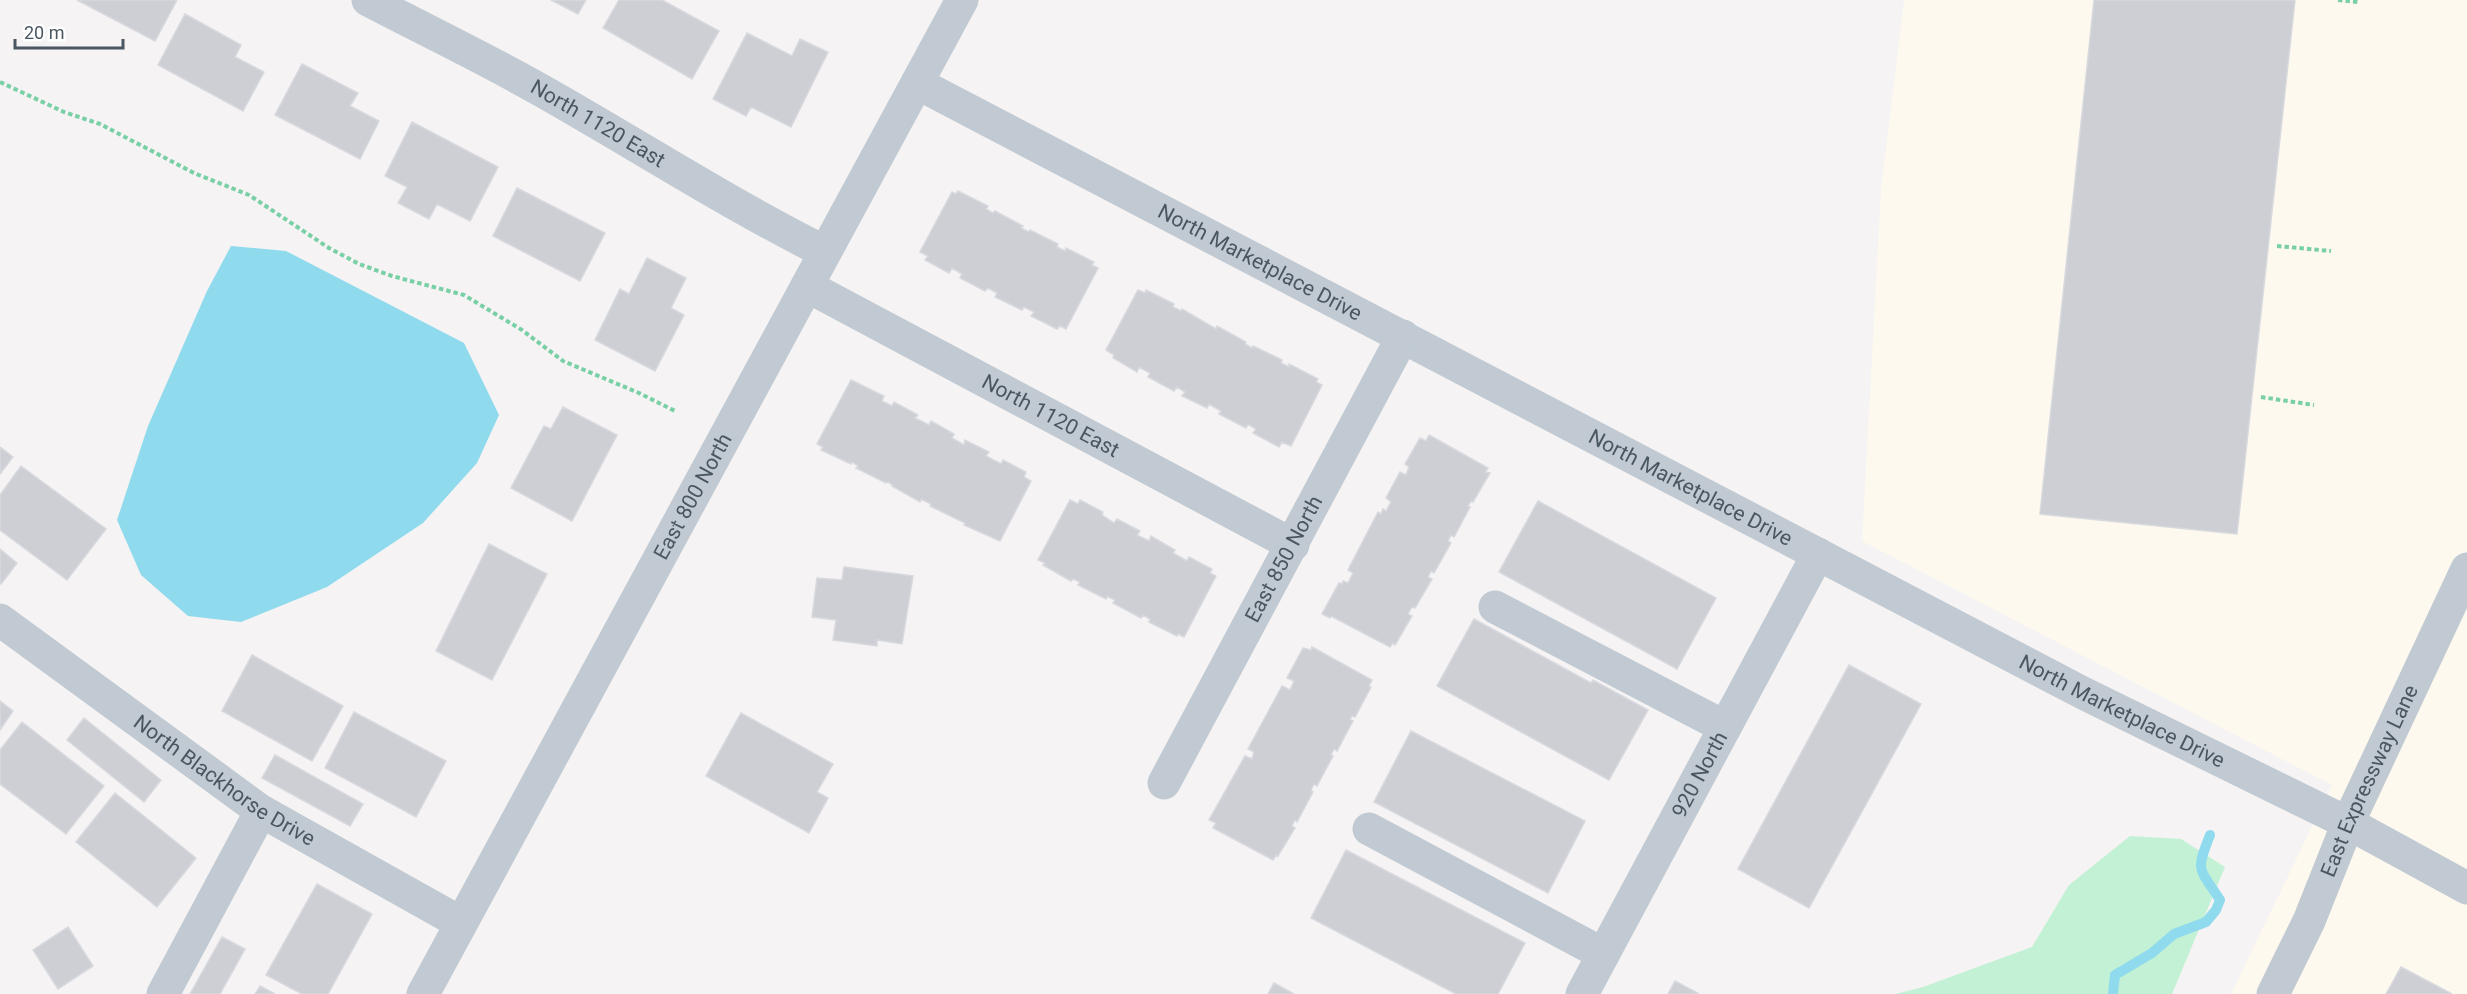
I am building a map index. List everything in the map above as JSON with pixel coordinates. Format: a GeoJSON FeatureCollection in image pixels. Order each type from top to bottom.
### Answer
{"type":"FeatureCollection","features":[{"type":"Feature","properties":{"kind":"street","name":"North 1120 East"},"geometry":{"type":"LineString","coordinates":[[368,0],[557,99],[772,225],[825,252]]}},
{"type":"Feature","properties":{"kind":"street","name":"East 800 North"},"geometry":{"type":"LineString","coordinates":[[423,994],[962,0]]}},
{"type":"Feature","properties":{"kind":"street","name":"North Marketplace Drive"},"geometry":{"type":"LineString","coordinates":[[917,82],[2083,693],[2348,823],[2467,888]]}},
{"type":"Feature","properties":{"kind":"street","name":"North 1120 East"},"geometry":{"type":"LineString","coordinates":[[807,286],[1293,545]]}},
{"type":"Feature","properties":{"kind":"street","name":"East 850 North"},"geometry":{"type":"LineString","coordinates":[[1164,783],[1403,336]]}},
{"type":"Feature","properties":{"kind":"street","name":"920 North"},"geometry":{"type":"LineString","coordinates":[[1582,994],[1818,554]]}},
{"type":"Feature","properties":{"kind":"street","name":"East Expressway Lane"},"geometry":{"type":"LineString","coordinates":[[2273,994],[2309,921],[2348,823],[2384,751],[2467,569]]}},
{"type":"Feature","properties":{"kind":"street"},"geometry":{"type":"LineString","coordinates":[[1495,607],[1725,727]]}},
{"type":"Feature","properties":{"kind":"street","name":"North Blackhorse Drive"},"geometry":{"type":"LineString","coordinates":[[0,620],[261,811],[461,923]]}},
{"type":"Feature","properties":{"kind":"street"},"geometry":{"type":"LineString","coordinates":[[163,994],[261,811]]}},
{"type":"Feature","properties":{"kind":"street"},"geometry":{"type":"LineString","coordinates":[[1369,829],[1603,954]]}},
{"type":"Feature","properties":{"kind":"path"},"geometry":{"type":"LineString","coordinates":[[2338,0],[2358,2]]}},
{"type":"Feature","properties":{"kind":"path"},"geometry":{"type":"LineString","coordinates":[[0,81],[64,112],[100,124],[194,173],[249,195],[329,248],[359,264],[392,276],[464,295],[522,330],[563,361],[675,411]]}},
{"type":"Feature","properties":{"kind":"path"},"geometry":{"type":"LineString","coordinates":[[2277,246],[2331,251]]}},
{"type":"Feature","properties":{"kind":"path"},"geometry":{"type":"LineString","coordinates":[[2261,397],[2314,405]]}},
{"type":"Feature","properties":{"kind":"shaded area"},"geometry":{"type":"Polygon","coordinates":[[[1904,0],[2467,0],[2467,994],[2231,994],[2332,785],[1862,541],[1881,190],[1904,0]]]}},
{"type":"Feature","properties":{"kind":"green space"},"geometry":{"type":"Polygon","coordinates":[[[2130,836],[2181,839],[2225,867],[2172,994],[1896,994],[1923,987],[2032,947],[2069,885],[2130,836]]]}},
{"type":"Feature","properties":{"kind":"water"},"geometry":{"type":"Polygon","coordinates":[[[231,246],[286,251],[464,343],[499,415],[477,463],[423,523],[327,587],[241,622],[188,616],[141,575],[117,520],[148,426],[207,291],[231,246]]]}},
{"type":"Feature","properties":{"kind":"building"},"geometry":{"type":"Polygon","coordinates":[[[77,0],[177,0],[155,41],[77,0]]]}},
{"type":"Feature","properties":{"kind":"building"},"geometry":{"type":"Polygon","coordinates":[[[551,0],[586,0],[578,14],[551,0]]]}},
{"type":"Feature","properties":{"kind":"building"},"geometry":{"type":"Polygon","coordinates":[[[619,0],[662,0],[719,31],[692,79],[603,28],[619,0]]]}},
{"type":"Feature","properties":{"kind":"building"},"geometry":{"type":"Polygon","coordinates":[[[2094,0],[2295,0],[2237,534],[2040,514],[2094,0]]]}},
{"type":"Feature","properties":{"kind":"building"},"geometry":{"type":"Polygon","coordinates":[[[185,14],[241,45],[235,57],[264,72],[243,111],[158,65],[185,14]]]}},
{"type":"Feature","properties":{"kind":"building"},"geometry":{"type":"Polygon","coordinates":[[[747,33],[792,56],[800,39],[828,52],[791,127],[751,107],[746,116],[713,99],[747,33]]]}},
{"type":"Feature","properties":{"kind":"building"},"geometry":{"type":"Polygon","coordinates":[[[302,64],[358,93],[350,106],[379,121],[360,159],[275,115],[302,64]]]}},
{"type":"Feature","properties":{"kind":"building"},"geometry":{"type":"Polygon","coordinates":[[[412,122],[498,167],[470,221],[437,204],[429,219],[398,203],[407,187],[385,176],[412,122]]]}},
{"type":"Feature","properties":{"kind":"building"},"geometry":{"type":"Polygon","coordinates":[[[517,188],[605,233],[580,281],[493,236],[517,188]]]}},
{"type":"Feature","properties":{"kind":"building"},"geometry":{"type":"Polygon","coordinates":[[[958,191],[988,206],[986,209],[993,213],[995,211],[1023,226],[1021,228],[1058,244],[1057,247],[1065,251],[1066,248],[1094,262],[1092,265],[1098,268],[1066,329],[1060,326],[1057,329],[1031,316],[1034,312],[1024,307],[1022,310],[995,297],[997,293],[988,288],[985,291],[960,278],[962,274],[952,268],[949,273],[925,260],[928,256],[920,252],[952,192],[956,194],[958,191]]]}},
{"type":"Feature","properties":{"kind":"building"},"geometry":{"type":"Polygon","coordinates":[[[647,258],[686,278],[671,308],[684,315],[655,371],[595,340],[620,289],[629,294],[647,258]]]}},
{"type":"Feature","properties":{"kind":"building"},"geometry":{"type":"Polygon","coordinates":[[[1138,290],[1145,293],[1146,290],[1216,329],[1217,326],[1246,342],[1245,344],[1252,348],[1253,346],[1282,360],[1281,363],[1289,367],[1289,364],[1318,379],[1316,382],[1322,385],[1291,446],[1282,442],[1279,447],[1253,433],[1256,429],[1248,424],[1246,428],[1219,414],[1221,411],[1209,404],[1207,408],[1182,396],[1185,392],[1177,387],[1174,391],[1148,377],[1150,373],[1139,367],[1137,372],[1113,358],[1114,355],[1106,350],[1138,290]]]}},
{"type":"Feature","properties":{"kind":"building"},"geometry":{"type":"Polygon","coordinates":[[[851,380],[884,396],[882,401],[892,406],[894,402],[918,415],[915,418],[929,425],[931,421],[954,434],[952,438],[964,445],[965,440],[989,452],[986,456],[1001,464],[1003,460],[1026,472],[1024,477],[1031,481],[1000,541],[964,525],[965,523],[930,506],[931,504],[921,499],[920,502],[888,482],[856,468],[858,466],[852,462],[851,464],[821,450],[823,447],[817,444],[851,380]]]}},
{"type":"Feature","properties":{"kind":"building"},"geometry":{"type":"Polygon","coordinates":[[[563,407],[617,435],[572,521],[511,488],[544,426],[551,429],[563,407]]]}},
{"type":"Feature","properties":{"kind":"building"},"geometry":{"type":"Polygon","coordinates":[[[1429,435],[1488,468],[1485,472],[1490,473],[1473,502],[1471,501],[1468,506],[1470,507],[1454,537],[1451,535],[1448,541],[1451,543],[1434,573],[1431,571],[1428,577],[1432,579],[1415,608],[1412,607],[1408,614],[1412,616],[1395,645],[1393,643],[1390,647],[1331,616],[1330,618],[1322,614],[1339,583],[1342,584],[1343,581],[1348,583],[1353,573],[1348,570],[1378,512],[1381,514],[1383,509],[1386,511],[1391,502],[1386,498],[1400,472],[1406,475],[1409,467],[1405,464],[1420,438],[1426,441],[1429,435]]]}},
{"type":"Feature","properties":{"kind":"building"},"geometry":{"type":"Polygon","coordinates":[[[0,447],[13,457],[0,474],[0,447]]]}},
{"type":"Feature","properties":{"kind":"building"},"geometry":{"type":"Polygon","coordinates":[[[21,466],[106,529],[67,580],[0,530],[0,495],[21,466]]]}},
{"type":"Feature","properties":{"kind":"building"},"geometry":{"type":"Polygon","coordinates":[[[1070,500],[1078,504],[1080,500],[1103,512],[1102,515],[1114,523],[1117,519],[1140,531],[1137,535],[1149,541],[1151,536],[1175,550],[1173,553],[1187,561],[1189,557],[1212,569],[1210,573],[1216,576],[1184,637],[1178,634],[1177,636],[1149,622],[1150,619],[1143,615],[1141,618],[1113,603],[1115,600],[1107,596],[1106,599],[1078,585],[1080,582],[1073,579],[1071,581],[1038,560],[1070,500]]]}},
{"type":"Feature","properties":{"kind":"building"},"geometry":{"type":"Polygon","coordinates":[[[1538,501],[1716,598],[1677,669],[1499,572],[1538,501]]]}},
{"type":"Feature","properties":{"kind":"building"},"geometry":{"type":"Polygon","coordinates":[[[489,544],[547,574],[492,680],[436,651],[489,544]]]}},
{"type":"Feature","properties":{"kind":"building"},"geometry":{"type":"Polygon","coordinates":[[[0,549],[17,563],[1,584],[0,583],[0,549]]]}},
{"type":"Feature","properties":{"kind":"building"},"geometry":{"type":"Polygon","coordinates":[[[844,567],[913,576],[902,644],[877,640],[877,646],[833,640],[836,620],[812,617],[817,578],[842,580],[844,567]]]}},
{"type":"Feature","properties":{"kind":"building"},"geometry":{"type":"Polygon","coordinates":[[[1474,619],[1591,683],[1593,680],[1648,710],[1609,780],[1437,686],[1474,619]]]}},
{"type":"Feature","properties":{"kind":"building"},"geometry":{"type":"Polygon","coordinates":[[[1312,647],[1372,680],[1369,686],[1371,687],[1355,717],[1352,716],[1350,719],[1353,721],[1337,751],[1334,749],[1331,755],[1333,756],[1317,786],[1314,784],[1311,790],[1313,792],[1297,822],[1295,820],[1292,826],[1295,828],[1278,856],[1276,855],[1273,860],[1213,828],[1216,823],[1209,820],[1245,756],[1252,759],[1254,752],[1248,749],[1282,686],[1290,690],[1294,681],[1287,678],[1303,648],[1311,650],[1312,647]]]}},
{"type":"Feature","properties":{"kind":"building"},"geometry":{"type":"Polygon","coordinates":[[[252,655],[343,706],[312,761],[222,711],[252,655]]]}},
{"type":"Feature","properties":{"kind":"building"},"geometry":{"type":"Polygon","coordinates":[[[1849,665],[1921,704],[1809,908],[1738,869],[1849,665]]]}},
{"type":"Feature","properties":{"kind":"building"},"geometry":{"type":"Polygon","coordinates":[[[0,701],[13,711],[0,730],[0,701]]]}},
{"type":"Feature","properties":{"kind":"building"},"geometry":{"type":"Polygon","coordinates":[[[354,712],[446,761],[416,817],[325,768],[354,712]]]}},
{"type":"Feature","properties":{"kind":"building"},"geometry":{"type":"Polygon","coordinates":[[[741,713],[833,764],[817,792],[828,798],[809,833],[706,776],[741,713]]]}},
{"type":"Feature","properties":{"kind":"building"},"geometry":{"type":"Polygon","coordinates":[[[84,718],[161,780],[144,802],[67,740],[84,718]]]}},
{"type":"Feature","properties":{"kind":"building"},"geometry":{"type":"Polygon","coordinates":[[[22,722],[104,786],[66,834],[0,784],[0,750],[22,722]]]}},
{"type":"Feature","properties":{"kind":"building"},"geometry":{"type":"Polygon","coordinates":[[[1411,731],[1585,821],[1548,893],[1374,802],[1411,731]]]}},
{"type":"Feature","properties":{"kind":"building"},"geometry":{"type":"Polygon","coordinates":[[[275,755],[363,804],[350,826],[262,778],[275,755]]]}},
{"type":"Feature","properties":{"kind":"building"},"geometry":{"type":"Polygon","coordinates":[[[115,793],[196,858],[157,907],[76,842],[115,793]]]}},
{"type":"Feature","properties":{"kind":"building"},"geometry":{"type":"Polygon","coordinates":[[[1346,850],[1525,943],[1498,994],[1456,994],[1311,918],[1346,850]]]}},
{"type":"Feature","properties":{"kind":"building"},"geometry":{"type":"Polygon","coordinates":[[[317,884],[372,914],[328,994],[302,994],[266,975],[317,884]]]}},
{"type":"Feature","properties":{"kind":"building"},"geometry":{"type":"Polygon","coordinates":[[[68,927],[93,966],[58,989],[33,950],[68,927]]]}},
{"type":"Feature","properties":{"kind":"building"},"geometry":{"type":"Polygon","coordinates":[[[222,937],[245,949],[220,994],[190,994],[222,937]]]}},
{"type":"Feature","properties":{"kind":"building"},"geometry":{"type":"Polygon","coordinates":[[[2401,967],[2452,994],[2386,994],[2401,967]]]}},
{"type":"Feature","properties":{"kind":"building"},"geometry":{"type":"Polygon","coordinates":[[[1675,981],[1699,994],[1668,994],[1675,981]]]}},
{"type":"Feature","properties":{"kind":"building"},"geometry":{"type":"Polygon","coordinates":[[[1274,983],[1294,994],[1268,994],[1274,983]]]}},
{"type":"Feature","properties":{"kind":"building"},"geometry":{"type":"Polygon","coordinates":[[[260,986],[275,994],[255,994],[260,986]]]}},
{"type":"Feature","properties":{"kind":"waterway"},"geometry":{"type":"LineString","coordinates":[[2113,994],[2115,975],[2152,953],[2174,934],[2206,922],[2216,910],[2220,900],[2204,875],[2201,864],[2210,835]]}}]}
